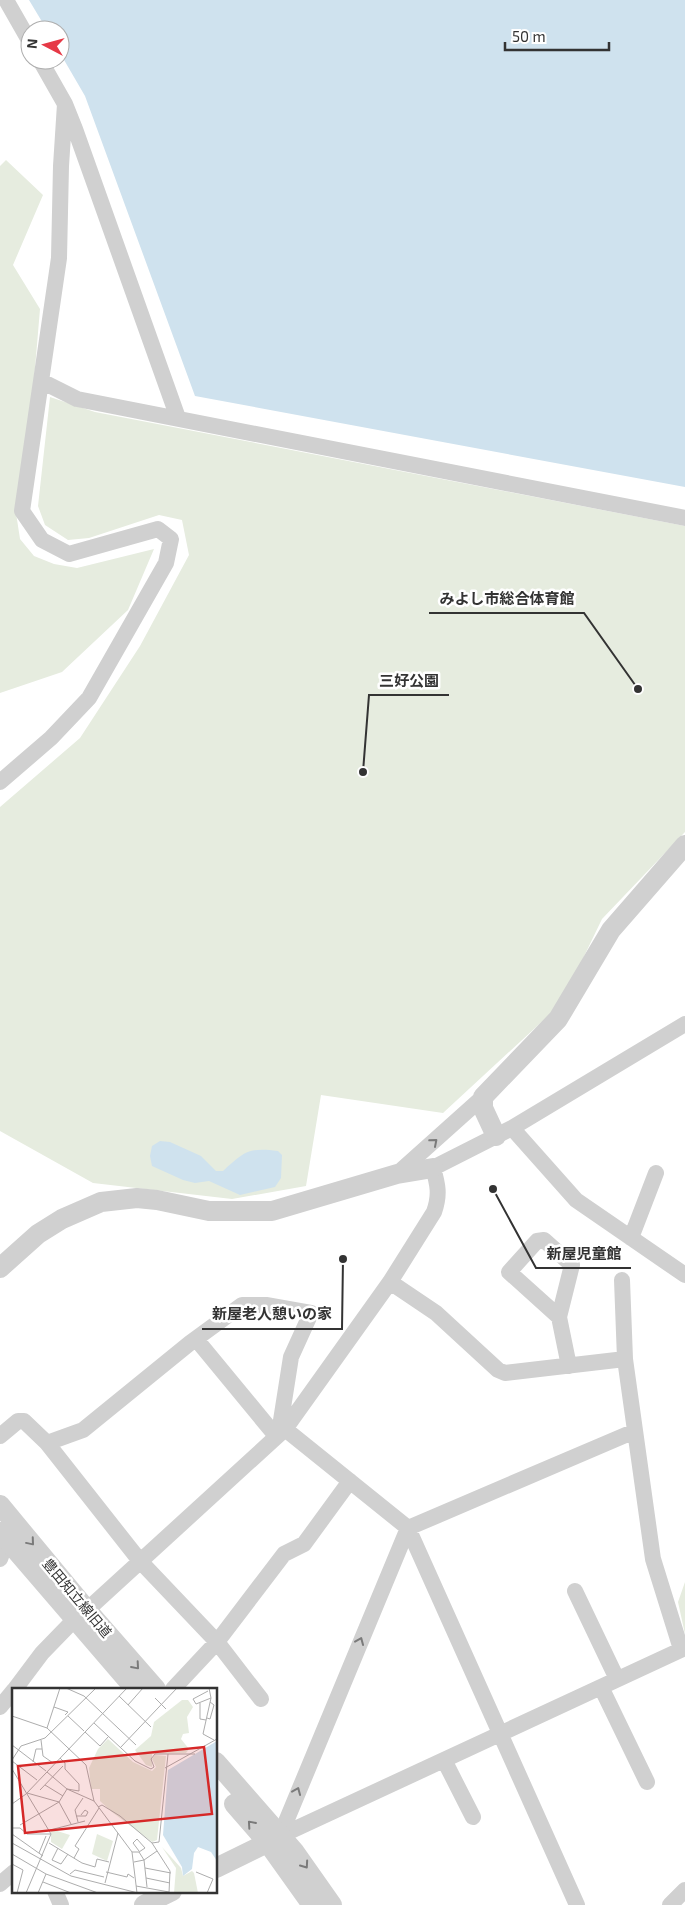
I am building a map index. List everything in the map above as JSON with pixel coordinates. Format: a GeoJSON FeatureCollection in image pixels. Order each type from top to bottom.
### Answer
{"type":"FeatureCollection","features":[{"type":"Feature","properties":{"kind":"street"},"geometry":{"type":"LineString","coordinates":[[6,0],[20,24]]}},
{"type":"Feature","properties":{"kind":"street"},"geometry":{"type":"LineString","coordinates":[[46,70],[65,104],[178,418]]}},
{"type":"Feature","properties":{"kind":"street"},"geometry":{"type":"LineString","coordinates":[[0,782],[51,738],[89,698],[162,571],[171,539],[158,529],[70,554],[42,540],[22,511],[60,258],[61,166],[65,104]]}},
{"type":"Feature","properties":{"kind":"street"},"geometry":{"type":"LineString","coordinates":[[41,381],[77,398],[685,518]]}},
{"type":"Feature","properties":{"kind":"street"},"geometry":{"type":"LineString","coordinates":[[397,1174],[483,1097],[558,1018],[611,930],[685,845]]}},
{"type":"Feature","properties":{"kind":"street"},"geometry":{"type":"LineString","coordinates":[[0,1268],[38,1234],[62,1219],[102,1202],[137,1198],[157,1200],[209,1211],[272,1211],[397,1174],[433,1168],[504,1132],[685,1024]]}},
{"type":"Feature","properties":{"kind":"street"},"geometry":{"type":"LineString","coordinates":[[483,1097],[483,1108],[504,1132],[576,1200],[685,1275]]}},
{"type":"Feature","properties":{"kind":"street"},"geometry":{"type":"LineString","coordinates":[[16,1688],[42,1653],[81,1615],[280,1433],[390,1282],[434,1212],[439,1189],[433,1168]]}},
{"type":"Feature","properties":{"kind":"street"},"geometry":{"type":"LineString","coordinates":[[631,1238],[656,1172]]}},
{"type":"Feature","properties":{"kind":"street"},"geometry":{"type":"LineString","coordinates":[[559,1317],[508,1272],[537,1241],[544,1240],[572,1265],[559,1317],[569,1366]]}},
{"type":"Feature","properties":{"kind":"street"},"geometry":{"type":"LineString","coordinates":[[218,1867],[273,1839],[683,1649],[653,1559],[625,1359],[622,1280]]}},
{"type":"Feature","properties":{"kind":"street"},"geometry":{"type":"LineString","coordinates":[[390,1282],[436,1313],[498,1370],[505,1374],[625,1359]]}},
{"type":"Feature","properties":{"kind":"street"},"geometry":{"type":"LineString","coordinates":[[47,1443],[83,1430],[196,1339],[242,1306],[266,1305],[311,1313],[291,1357],[280,1433]]}},
{"type":"Feature","properties":{"kind":"street"},"geometry":{"type":"LineString","coordinates":[[196,1339],[280,1433],[350,1481],[408,1528],[577,1905]]}},
{"type":"Feature","properties":{"kind":"street"},"geometry":{"type":"LineString","coordinates":[[0,1436],[18,1421],[24,1421],[47,1443],[140,1561],[217,1642],[261,1699]]}},
{"type":"Feature","properties":{"kind":"street"},"geometry":{"type":"LineString","coordinates":[[273,1839],[408,1528],[635,1432]]}},
{"type":"Feature","properties":{"kind":"street"},"geometry":{"type":"LineString","coordinates":[[174,1688],[217,1642],[284,1554],[304,1544],[350,1481]]}},
{"type":"Feature","properties":{"kind":"street","name":"豊田知立線旧道"},"geometry":{"type":"LineString","coordinates":[[0,1505],[134,1688]]}},
{"type":"Feature","properties":{"kind":"street"},"geometry":{"type":"LineString","coordinates":[[0,1559],[4,1536]]}},
{"type":"Feature","properties":{"kind":"street","name":"豊田知立線旧道"},"geometry":{"type":"LineString","coordinates":[[4,1536],[155,1688]]}},
{"type":"Feature","properties":{"kind":"street"},"geometry":{"type":"LineString","coordinates":[[575,1591],[617,1679]]}},
{"type":"Feature","properties":{"kind":"street"},"geometry":{"type":"LineString","coordinates":[[601,1687],[647,1782]]}},
{"type":"Feature","properties":{"kind":"street"},"geometry":{"type":"LineString","coordinates":[[0,1708],[12,1693]]}},
{"type":"Feature","properties":{"kind":"street"},"geometry":{"type":"LineString","coordinates":[[444,1760],[474,1818]]}},
{"type":"Feature","properties":{"kind":"street"},"geometry":{"type":"LineString","coordinates":[[218,1765],[273,1839],[312,1905]]}},
{"type":"Feature","properties":{"kind":"street"},"geometry":{"type":"LineString","coordinates":[[218,1786],[273,1839],[304,1864],[332,1905]]}},
{"type":"Feature","properties":{"kind":"street"},"geometry":{"type":"LineString","coordinates":[[0,1884],[12,1874]]}},
{"type":"Feature","properties":{"kind":"street"},"geometry":{"type":"LineString","coordinates":[[670,1905],[685,1890]]}},
{"type":"Feature","properties":{"kind":"street"},"geometry":{"type":"LineString","coordinates":[[55,1892],[61,1905]]}},
{"type":"Feature","properties":{"kind":"street"},"geometry":{"type":"LineString","coordinates":[[144,1905],[169,1897]]}},
{"type":"Feature","properties":{"kind":"shaded area"},"geometry":{"type":"Polygon","coordinates":[[[6,160],[43,195],[13,265],[40,309],[32,404],[16,513],[20,539],[34,556],[54,564],[77,568],[154,549],[128,610],[62,672],[0,693],[0,166],[6,160]]]}},
{"type":"Feature","properties":{"kind":"shaded area"},"geometry":{"type":"Polygon","coordinates":[[[50,397],[95,412],[685,526],[685,832],[602,919],[561,1004],[443,1113],[321,1095],[306,1186],[232,1199],[93,1183],[0,1131],[0,807],[80,738],[140,646],[189,555],[182,520],[159,515],[89,538],[68,540],[45,525],[38,506],[50,397]]]}},
{"type":"Feature","properties":{"kind":"shaded area"},"geometry":{"type":"Polygon","coordinates":[[[685,1582],[685,1634],[678,1602],[685,1582]]]}},
{"type":"Feature","properties":{"kind":"water"},"geometry":{"type":"Polygon","coordinates":[[[29,0],[685,0],[685,487],[195,396],[85,96],[70,70],[70,20],[41,20],[29,0]]]}},
{"type":"Feature","properties":{"kind":"water"},"geometry":{"type":"Polygon","coordinates":[[[160,1141],[170,1142],[201,1156],[216,1171],[223,1171],[247,1152],[260,1150],[278,1151],[282,1155],[281,1178],[275,1187],[240,1195],[209,1181],[195,1183],[183,1180],[152,1166],[150,1156],[152,1146],[160,1141]]]}},
{"type":"Feature","properties":{"kind":"place","name":"みよし市総合体育館"},"geometry":{"type":"Point","coordinates":[638,689]}},
{"type":"Feature","properties":{"kind":"place","name":"三好公園"},"geometry":{"type":"Point","coordinates":[363,772]}},
{"type":"Feature","properties":{"kind":"place","name":"新屋児童館"},"geometry":{"type":"Point","coordinates":[493,1189]}},
{"type":"Feature","properties":{"kind":"place","name":"新屋老人憩いの家"},"geometry":{"type":"Point","coordinates":[343,1259]}}]}
